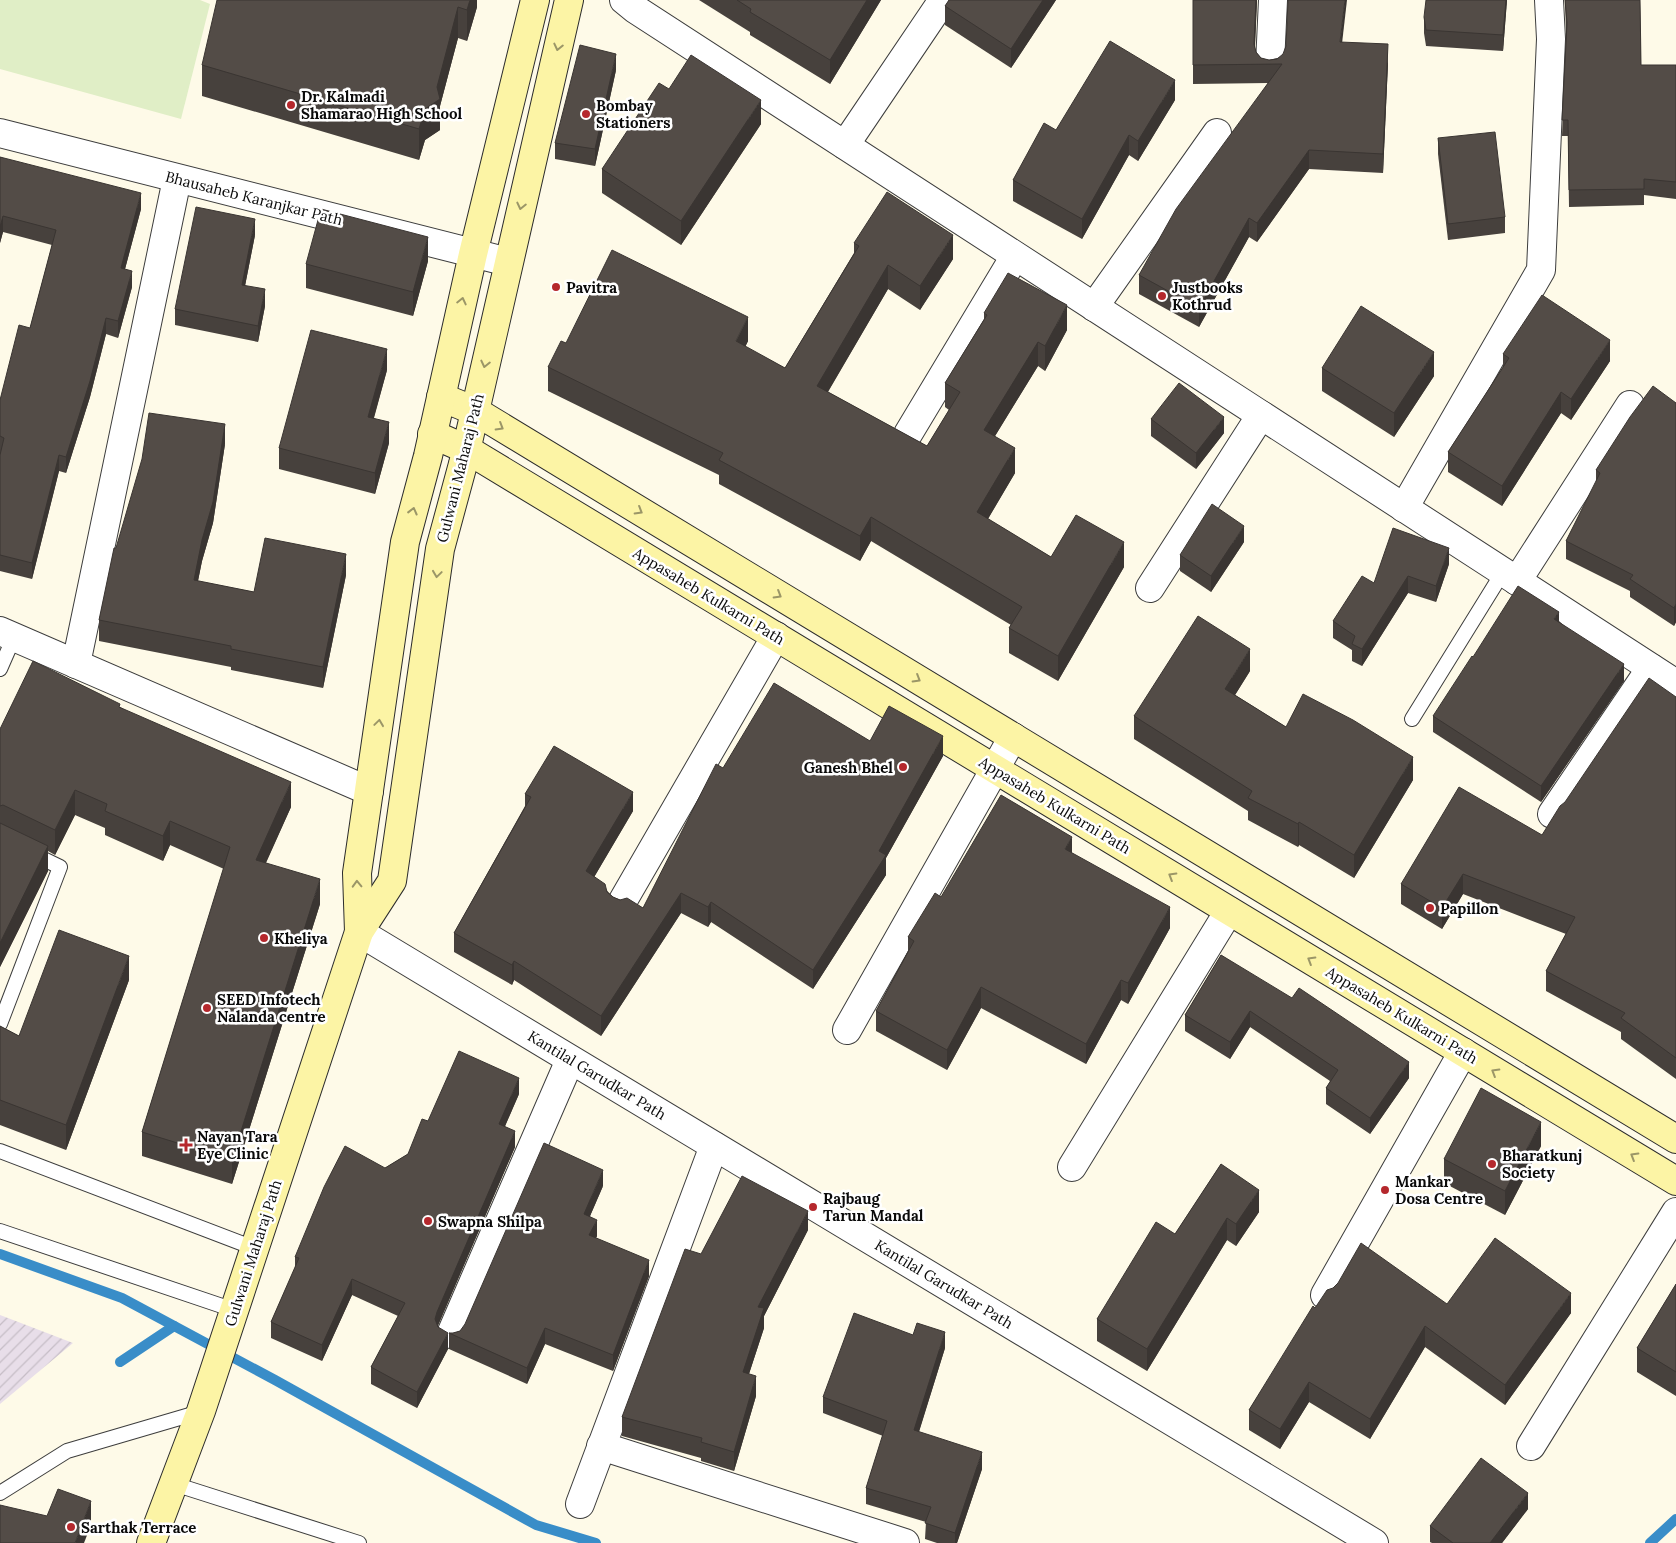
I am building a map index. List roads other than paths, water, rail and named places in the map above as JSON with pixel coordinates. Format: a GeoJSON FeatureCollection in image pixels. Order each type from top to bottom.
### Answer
{"type":"FeatureCollection","features":[{"type":"Feature","properties":{"kind":"street","name":"Gulwani Maharaj Path"},"geometry":{"type":"LineString","coordinates":[[359,932],[357,873],[405,542],[535,0]]}},
{"type":"Feature","properties":{"kind":"street","name":"Gulwani Maharaj Path"},"geometry":{"type":"LineString","coordinates":[[151,1543],[201,1411],[359,932],[392,881],[440,549],[475,411],[569,0]]}},
{"type":"Feature","properties":{"kind":"street"},"geometry":{"type":"LineString","coordinates":[[624,0],[844,145],[1676,684]]}},
{"type":"Feature","properties":{"kind":"street"},"geometry":{"type":"LineString","coordinates":[[844,145],[943,0]]}},
{"type":"Feature","properties":{"kind":"street"},"geometry":{"type":"LineString","coordinates":[[1270,64],[1273,0]]}},
{"type":"Feature","properties":{"kind":"street"},"geometry":{"type":"LineString","coordinates":[[1404,508],[1541,270],[1551,39],[1549,0]]}},
{"type":"Feature","properties":{"kind":"street","name":"Bhausaheb Karanjkar Path"},"geometry":{"type":"LineString","coordinates":[[0,133],[508,262]]}},
{"type":"Feature","properties":{"kind":"street"},"geometry":{"type":"LineString","coordinates":[[1094,307],[1217,133]]}},
{"type":"Feature","properties":{"kind":"street"},"geometry":{"type":"LineString","coordinates":[[76,664],[177,178]]}},
{"type":"Feature","properties":{"kind":"street"},"geometry":{"type":"LineString","coordinates":[[908,434],[1016,256]]}},
{"type":"Feature","properties":{"kind":"street"},"geometry":{"type":"LineString","coordinates":[[441,397],[475,411],[1676,1139]]}},
{"type":"Feature","properties":{"kind":"street"},"geometry":{"type":"LineString","coordinates":[[1510,577],[1630,405]]}},
{"type":"Feature","properties":{"kind":"street"},"geometry":{"type":"LineString","coordinates":[[1150,588],[1261,415]]}},
{"type":"Feature","properties":{"kind":"street","name":"Appasaheb Kulkarni Path"},"geometry":{"type":"LineString","coordinates":[[432,434],[466,449],[1676,1181]]}},
{"type":"Feature","properties":{"kind":"street"},"geometry":{"type":"LineString","coordinates":[[7,634],[369,791]]}},
{"type":"Feature","properties":{"kind":"street"},"geometry":{"type":"LineString","coordinates":[[621,904],[776,636]]}},
{"type":"Feature","properties":{"kind":"street"},"geometry":{"type":"LineString","coordinates":[[1552,814],[1651,668]]}},
{"type":"Feature","properties":{"kind":"street"},"geometry":{"type":"LineString","coordinates":[[847,1030],[1014,738]]}},
{"type":"Feature","properties":{"kind":"street"},"geometry":{"type":"LineString","coordinates":[[1072,1167],[1229,911]]}},
{"type":"Feature","properties":{"kind":"street","name":"Kantilal Garudkar Path"},"geometry":{"type":"LineString","coordinates":[[359,932],[1374,1543]]}},
{"type":"Feature","properties":{"kind":"street"},"geometry":{"type":"LineString","coordinates":[[1325,1295],[1464,1052]]}},
{"type":"Feature","properties":{"kind":"street"},"geometry":{"type":"LineString","coordinates":[[451,1334],[570,1060]]}},
{"type":"Feature","properties":{"kind":"street"},"geometry":{"type":"LineString","coordinates":[[580,1504],[714,1146]]}},
{"type":"Feature","properties":{"kind":"street"},"geometry":{"type":"LineString","coordinates":[[1531,1446],[1676,1212]]}},
{"type":"Feature","properties":{"kind":"street"},"geometry":{"type":"LineString","coordinates":[[601,1446],[906,1543]]}},
{"type":"Feature","properties":{"kind":"lane"},"geometry":{"type":"LineString","coordinates":[[1412,719],[1510,577]]}},
{"type":"Feature","properties":{"kind":"lane"},"geometry":{"type":"LineString","coordinates":[[0,669],[7,634]]}},
{"type":"Feature","properties":{"kind":"lane"},"geometry":{"type":"LineString","coordinates":[[0,838],[60,867],[0,1024]]}},
{"type":"Feature","properties":{"kind":"lane"},"geometry":{"type":"LineString","coordinates":[[0,1151],[254,1248]]}},
{"type":"Feature","properties":{"kind":"lane"},"geometry":{"type":"LineString","coordinates":[[0,1231],[234,1310]]}},
{"type":"Feature","properties":{"kind":"lane"},"geometry":{"type":"LineString","coordinates":[[0,1493],[67,1451],[201,1411]]}},
{"type":"Feature","properties":{"kind":"lane"},"geometry":{"type":"LineString","coordinates":[[174,1484],[359,1543]]}},
{"type":"Feature","properties":{"kind":"waterway"},"geometry":{"type":"LineString","coordinates":[[0,1254],[122,1298],[275,1380],[536,1525],[596,1543]]}},
{"type":"Feature","properties":{"kind":"waterway"},"geometry":{"type":"LineString","coordinates":[[120,1362],[174,1326]]}},
{"type":"Feature","properties":{"kind":"waterway"},"geometry":{"type":"LineString","coordinates":[[1650,1543],[1676,1519]]}},
{"type":"Feature","properties":{"kind":"place","name":"Dr. Kalmadi Shamarao High School"},"geometry":{"type":"Point","coordinates":[291,105]}},
{"type":"Feature","properties":{"kind":"place","name":"Bombay Stationers"},"geometry":{"type":"Point","coordinates":[586,114]}},
{"type":"Feature","properties":{"kind":"place","name":"Pavitra"},"geometry":{"type":"Point","coordinates":[556,287]}},
{"type":"Feature","properties":{"kind":"place","name":"Justbooks Kothrud"},"geometry":{"type":"Point","coordinates":[1162,296]}},
{"type":"Feature","properties":{"kind":"place","name":"Ganesh Bhel"},"geometry":{"type":"Point","coordinates":[903,767]}},
{"type":"Feature","properties":{"kind":"place","name":"Papillon"},"geometry":{"type":"Point","coordinates":[1430,908]}},
{"type":"Feature","properties":{"kind":"place","name":"Kheliya"},"geometry":{"type":"Point","coordinates":[264,938]}},
{"type":"Feature","properties":{"kind":"place","name":"SEED Infotech Nalanda centre"},"geometry":{"type":"Point","coordinates":[207,1008]}},
{"type":"Feature","properties":{"kind":"place","name":"Nayan Tara Eye Clinic"},"geometry":{"type":"Point","coordinates":[186,1145]}},
{"type":"Feature","properties":{"kind":"place","name":"Bharatkunj Society"},"geometry":{"type":"Point","coordinates":[1492,1164]}},
{"type":"Feature","properties":{"kind":"place","name":"Mankar Dosa Centre"},"geometry":{"type":"Point","coordinates":[1385,1190]}},
{"type":"Feature","properties":{"kind":"place","name":"Rajbaug Tarun Mandal"},"geometry":{"type":"Point","coordinates":[813,1207]}},
{"type":"Feature","properties":{"kind":"place","name":"Swapna Shilpa"},"geometry":{"type":"Point","coordinates":[428,1221]}},
{"type":"Feature","properties":{"kind":"place","name":"Sarthak Terrace"},"geometry":{"type":"Point","coordinates":[71,1527]}}]}
